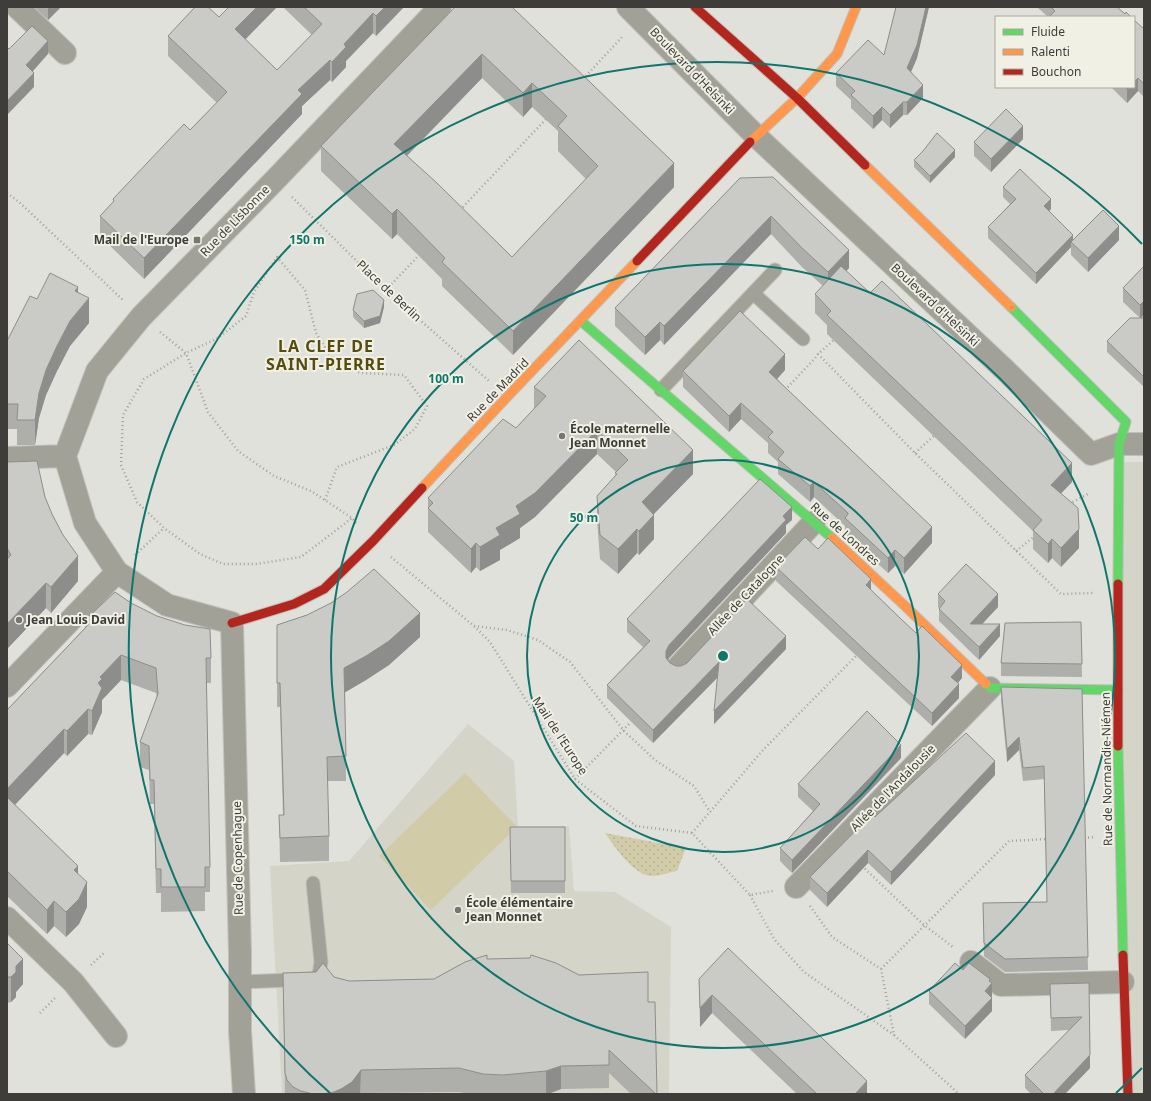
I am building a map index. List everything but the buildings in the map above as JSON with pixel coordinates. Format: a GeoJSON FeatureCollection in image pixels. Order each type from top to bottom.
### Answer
{"type":"FeatureCollection","features":[{"type":"Feature","properties":{"kind":"street"},"geometry":{"type":"LineString","coordinates":[[17,7],[65,53]]}},
{"type":"Feature","properties":{"kind":"street","name":"Rue de Lisbonne"},"geometry":{"type":"LineString","coordinates":[[65,456],[97,371],[141,317],[440,7]]}},
{"type":"Feature","properties":{"kind":"street"},"geometry":{"type":"LineString","coordinates":[[695,7],[796,98],[1126,422],[1119,444]]}},
{"type":"Feature","properties":{"kind":"street"},"geometry":{"type":"LineString","coordinates":[[756,136],[796,98],[838,54],[856,7]]}},
{"type":"Feature","properties":{"kind":"street","name":"Boulevard d'Helsinki"},"geometry":{"type":"LineString","coordinates":[[634,13],[756,136],[1004,369],[1091,454],[1119,444],[1144,444]]}},
{"type":"Feature","properties":{"kind":"street","name":"Rue de Madrid"},"geometry":{"type":"LineString","coordinates":[[232,623],[294,604],[324,589],[373,542],[507,397],[756,136]]}},
{"type":"Feature","properties":{"kind":"street","name":"Rue de Londres"},"geometry":{"type":"LineString","coordinates":[[581,321],[814,522],[905,606],[990,688]]}},
{"type":"Feature","properties":{"kind":"street","name":"Rue de Normandie-Niémen"},"geometry":{"type":"LineString","coordinates":[[1119,444],[1119,836],[1128,1094]]}},
{"type":"Feature","properties":{"kind":"street"},"geometry":{"type":"LineString","coordinates":[[7,458],[65,456],[85,524],[117,572],[168,605],[232,623]]}},
{"type":"Feature","properties":{"kind":"street","name":"Allée de Catalogne"},"geometry":{"type":"LineString","coordinates":[[678,667],[814,522]]}},
{"type":"Feature","properties":{"kind":"street"},"geometry":{"type":"LineString","coordinates":[[7,686],[117,572]]}},
{"type":"Feature","properties":{"kind":"street","name":"Rue de Copenhague"},"geometry":{"type":"LineString","coordinates":[[232,623],[240,1031],[244,1094]]}},
{"type":"Feature","properties":{"kind":"street"},"geometry":{"type":"LineString","coordinates":[[990,688],[1118,690]]}},
{"type":"Feature","properties":{"kind":"street","name":"Allée de l'Andalousie"},"geometry":{"type":"LineString","coordinates":[[796,887],[990,688]]}},
{"type":"Feature","properties":{"kind":"street"},"geometry":{"type":"LineString","coordinates":[[7,918],[73,982],[116,1036]]}},
{"type":"Feature","properties":{"kind":"street"},"geometry":{"type":"LineString","coordinates":[[971,962],[1001,985],[1123,982]]}},
{"type":"Feature","properties":{"kind":"lane"},"geometry":{"type":"LineString","coordinates":[[661,390],[754,293],[774,270]]}},
{"type":"Feature","properties":{"kind":"lane"},"geometry":{"type":"LineString","coordinates":[[754,293],[803,339]]}},
{"type":"Feature","properties":{"kind":"lane"},"geometry":{"type":"LineString","coordinates":[[240,982],[314,978],[318,974],[321,962],[313,883]]}},
{"type":"Feature","properties":{"kind":"path"},"geometry":{"type":"LineString","coordinates":[[579,84],[634,13]]}},
{"type":"Feature","properties":{"kind":"path"},"geometry":{"type":"LineString","coordinates":[[455,215],[552,112]]}},
{"type":"Feature","properties":{"kind":"path","name":"Place de Berlin"},"geometry":{"type":"LineString","coordinates":[[274,180],[386,290],[507,397]]}},
{"type":"Feature","properties":{"kind":"path"},"geometry":{"type":"LineString","coordinates":[[7,193],[19,202],[141,317],[186,353]]}},
{"type":"Feature","properties":{"kind":"path"},"geometry":{"type":"LineString","coordinates":[[386,290],[421,252]]}},
{"type":"Feature","properties":{"kind":"path"},"geometry":{"type":"LineString","coordinates":[[324,500],[337,467],[394,445],[415,429],[427,406],[404,375],[361,373],[334,361],[316,333],[305,290],[277,257],[254,292],[246,316],[218,338],[186,353],[144,379],[124,415],[121,465],[137,502],[164,528],[200,554],[223,564],[256,564],[301,557],[352,518]]}},
{"type":"Feature","properties":{"kind":"path"},"geometry":{"type":"LineString","coordinates":[[782,393],[818,354],[840,334]]}},
{"type":"Feature","properties":{"kind":"path","name":"Mail de l'Europe"},"geometry":{"type":"LineString","coordinates":[[186,353],[208,412],[238,451],[274,476],[311,491],[352,518],[373,542],[474,626],[490,642],[575,779],[636,826],[692,833]]}},
{"type":"Feature","properties":{"kind":"path"},"geometry":{"type":"LineString","coordinates":[[818,354],[915,454],[1061,594],[1118,593]]}},
{"type":"Feature","properties":{"kind":"path"},"geometry":{"type":"LineString","coordinates":[[915,454],[938,432]]}},
{"type":"Feature","properties":{"kind":"path"},"geometry":{"type":"LineString","coordinates":[[1064,510],[1069,504],[1088,494]]}},
{"type":"Feature","properties":{"kind":"path"},"geometry":{"type":"LineString","coordinates":[[117,572],[164,528]]}},
{"type":"Feature","properties":{"kind":"path"},"geometry":{"type":"LineString","coordinates":[[1016,551],[1038,534]]}},
{"type":"Feature","properties":{"kind":"path"},"geometry":{"type":"LineString","coordinates":[[474,626],[507,630],[538,640],[570,662],[624,731],[655,760],[694,786],[710,812]]}},
{"type":"Feature","properties":{"kind":"path"},"geometry":{"type":"LineString","coordinates":[[862,650],[763,750],[692,833],[750,895],[774,939],[804,972],[894,1035],[959,1094]]}},
{"type":"Feature","properties":{"kind":"path"},"geometry":{"type":"LineString","coordinates":[[575,779],[624,731],[631,722]]}},
{"type":"Feature","properties":{"kind":"path"},"geometry":{"type":"LineString","coordinates":[[1079,838],[1119,836]]}},
{"type":"Feature","properties":{"kind":"path"},"geometry":{"type":"LineString","coordinates":[[881,969],[1009,841],[1048,839]]}},
{"type":"Feature","properties":{"kind":"path"},"geometry":{"type":"LineString","coordinates":[[839,844],[924,925],[971,962]]}},
{"type":"Feature","properties":{"kind":"path"},"geometry":{"type":"LineString","coordinates":[[750,895],[796,887],[832,937],[881,969],[894,1035]]}},
{"type":"Feature","properties":{"kind":"shaded area"},"geometry":{"type":"Polygon","coordinates":[[[1118,462],[1144,462],[1144,1094],[1127,1094],[1118,462]]]}},
{"type":"Feature","properties":{"kind":"shaded area","name":"École élémentaire Jean Monnet"},"geometry":{"type":"Polygon","coordinates":[[[468,724],[514,761],[518,826],[569,826],[574,891],[615,892],[671,927],[669,1094],[282,1094],[270,866],[349,861],[468,724]]]}},
{"type":"Feature","properties":{"kind":"shaded area"},"geometry":{"type":"Polygon","coordinates":[[[465,773],[517,827],[431,910],[379,856],[465,773]]]}},
{"type":"Feature","properties":{"kind":"shaded area"},"geometry":{"type":"Polygon","coordinates":[[[605,833],[686,848],[677,871],[652,876],[645,875],[638,871],[625,859],[605,833]]]}},
{"type":"Feature","properties":{"kind":"traffic: fast"},"geometry":{"type":"LineString","coordinates":[[1011,307],[1126,422],[1119,444],[1118,584]]}},
{"type":"Feature","properties":{"kind":"traffic: fast"},"geometry":{"type":"LineString","coordinates":[[581,321],[832,538]]}},
{"type":"Feature","properties":{"kind":"traffic: fast"},"geometry":{"type":"LineString","coordinates":[[986,684],[990,688],[1118,690]]}},
{"type":"Feature","properties":{"kind":"traffic: fast"},"geometry":{"type":"LineString","coordinates":[[1118,746],[1123,955]]}},
{"type":"Feature","properties":{"kind":"traffic: slow"},"geometry":{"type":"LineString","coordinates":[[750,142],[797,98],[837,54],[856,7]]}},
{"type":"Feature","properties":{"kind":"traffic: slow"},"geometry":{"type":"LineString","coordinates":[[865,165],[1011,307]]}},
{"type":"Feature","properties":{"kind":"traffic: slow"},"geometry":{"type":"LineString","coordinates":[[422,488],[637,261]]}},
{"type":"Feature","properties":{"kind":"traffic: slow"},"geometry":{"type":"LineString","coordinates":[[832,538],[986,684]]}},
{"type":"Feature","properties":{"kind":"traffic: jam"},"geometry":{"type":"LineString","coordinates":[[695,7],[797,98],[865,165]]}},
{"type":"Feature","properties":{"kind":"traffic: jam"},"geometry":{"type":"LineString","coordinates":[[637,261],[750,142]]}},
{"type":"Feature","properties":{"kind":"traffic: jam"},"geometry":{"type":"LineString","coordinates":[[232,623],[294,604],[324,589],[373,541],[422,488]]}},
{"type":"Feature","properties":{"kind":"traffic: jam"},"geometry":{"type":"LineString","coordinates":[[1118,584],[1118,746]]}},
{"type":"Feature","properties":{"kind":"traffic: jam"},"geometry":{"type":"LineString","coordinates":[[1123,955],[1128,1094]]}},
{"type":"Feature","properties":{"kind":"place","name":"Mail de l'Europe"},"geometry":{"type":"Point","coordinates":[197,240]}},
{"type":"Feature","properties":{"kind":"place","name":"École maternelle Jean Monnet"},"geometry":{"type":"Point","coordinates":[562,436]}},
{"type":"Feature","properties":{"kind":"place","name":"Jean Louis David"},"geometry":{"type":"Point","coordinates":[19,620]}},
{"type":"Feature","properties":{"kind":"place","name":"École élémentaire Jean Monnet"},"geometry":{"type":"Point","coordinates":[458,910]}},
{"type":"Feature","properties":{"kind":"district","name":"LA CLEF DE SAINT-PIERRE"},"geometry":{"type":"Point","coordinates":[326,355]}}]}
